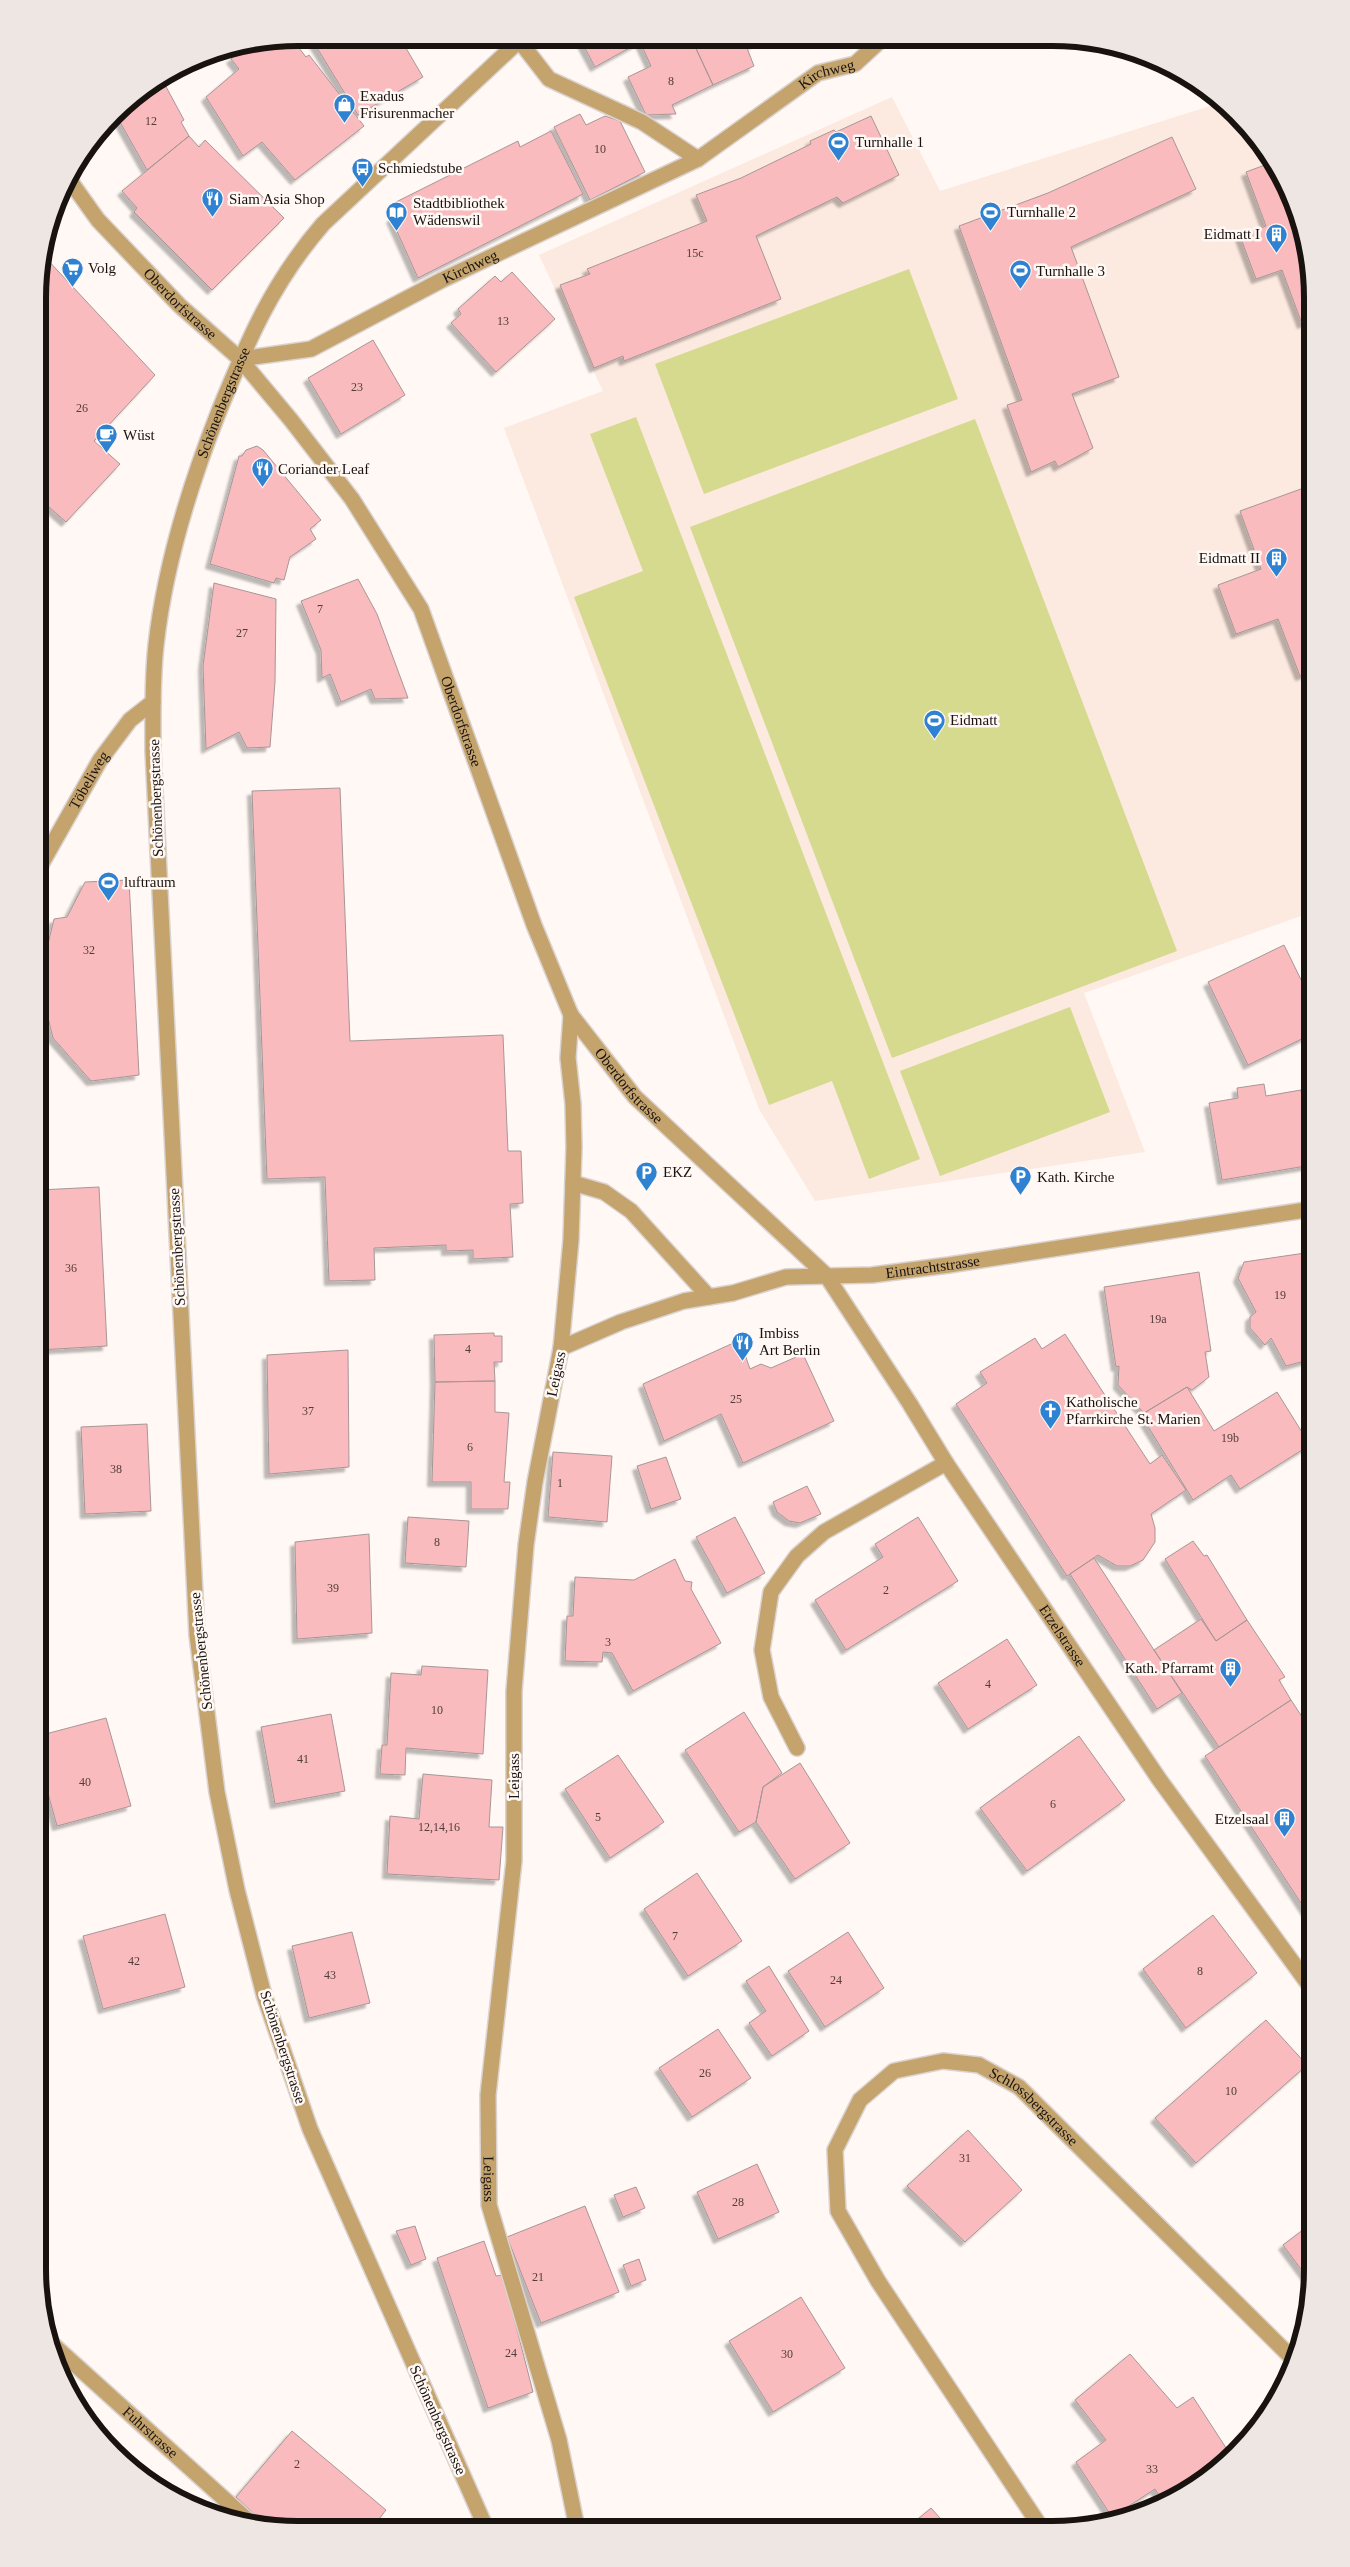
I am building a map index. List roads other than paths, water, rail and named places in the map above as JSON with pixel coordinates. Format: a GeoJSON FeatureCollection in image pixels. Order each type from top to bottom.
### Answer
{"type":"FeatureCollection","features":[{"type":"Feature","properties":{"kind":"street","name":"Schönenbergstrasse"},"geometry":{"type":"LineString","coordinates":[[483,2521],[310,2130],[264,1995],[238,1890],[217,1792],[197,1635],[153,751],[153,702],[156,646],[164,587],[181,520],[204,450],[240,359],[272,293],[296,255],[318,230],[512,46]]}},
{"type":"Feature","properties":{"kind":"street"},"geometry":{"type":"LineString","coordinates":[[524,46],[549,79],[642,122],[698,159]]}},
{"type":"Feature","properties":{"kind":"street","name":"Kirchweg"},"geometry":{"type":"LineString","coordinates":[[240,359],[311,349],[442,280],[698,159],[818,73],[855,64],[875,46]]}},
{"type":"Feature","properties":{"kind":"street","name":"Oberdorfstrasse"},"geometry":{"type":"LineString","coordinates":[[73,185],[98,220],[179,305],[240,359],[291,420],[352,499],[421,610],[534,925],[571,1015],[635,1097],[826,1275]]}},
{"type":"Feature","properties":{"kind":"street","name":"Töbeliweg"},"geometry":{"type":"LineString","coordinates":[[46,856],[100,760],[130,720],[153,702]]}},
{"type":"Feature","properties":{"kind":"street","name":"Leigass"},"geometry":{"type":"LineString","coordinates":[[571,1015],[568,1058],[573,1104],[571,1240],[561,1348],[537,1473],[526,1545],[514,1691],[514,1861],[488,2095],[489,2206],[559,2440],[576,2521]]}},
{"type":"Feature","properties":{"kind":"street"},"geometry":{"type":"LineString","coordinates":[[573,1183],[604,1192],[631,1211],[708,1297]]}},
{"type":"Feature","properties":{"kind":"street","name":"Eintrachtstrasse"},"geometry":{"type":"LineString","coordinates":[[561,1348],[621,1322],[684,1301],[733,1293],[786,1277],[872,1275],[949,1265],[1304,1210]]}},
{"type":"Feature","properties":{"kind":"street","name":"Etzelstrasse"},"geometry":{"type":"LineString","coordinates":[[826,1275],[946,1463],[1159,1780],[1304,1977]]}},
{"type":"Feature","properties":{"kind":"street"},"geometry":{"type":"LineString","coordinates":[[797,1748],[771,1697],[762,1650],[771,1592],[797,1556],[824,1532],[946,1463]]}},
{"type":"Feature","properties":{"kind":"street","name":"Schlossbergstrasse"},"geometry":{"type":"LineString","coordinates":[[1036,2521],[878,2281],[838,2211],[835,2150],[860,2100],[894,2071],[943,2061],[979,2065],[1019,2087],[1288,2355]]}},
{"type":"Feature","properties":{"kind":"street","name":"Fuhrstrasse"},"geometry":{"type":"LineString","coordinates":[[60,2351],[241,2514]]}},
{"type":"Feature","properties":{"kind":"place","name":"Exadus Frisurenmacher"},"geometry":{"type":"Point","coordinates":[344,124]}},
{"type":"Feature","properties":{"kind":"place","name":"Turnhalle 1"},"geometry":{"type":"Point","coordinates":[839,161]}},
{"type":"Feature","properties":{"kind":"place","name":"Schmiedstube"},"geometry":{"type":"Point","coordinates":[362,187]}},
{"type":"Feature","properties":{"kind":"place","name":"Siam Asia Shop"},"geometry":{"type":"Point","coordinates":[213,218]}},
{"type":"Feature","properties":{"kind":"place","name":"Stadtbibliothek Wädenswil"},"geometry":{"type":"Point","coordinates":[397,231]}},
{"type":"Feature","properties":{"kind":"place","name":"Turnhalle 2"},"geometry":{"type":"Point","coordinates":[991,231]}},
{"type":"Feature","properties":{"kind":"place","name":"Eidmatt I"},"geometry":{"type":"Point","coordinates":[1276,253]}},
{"type":"Feature","properties":{"kind":"place","name":"Volg"},"geometry":{"type":"Point","coordinates":[72,287]}},
{"type":"Feature","properties":{"kind":"place","name":"Turnhalle 3"},"geometry":{"type":"Point","coordinates":[1020,290]}},
{"type":"Feature","properties":{"kind":"place","name":"Wüst"},"geometry":{"type":"Point","coordinates":[107,454]}},
{"type":"Feature","properties":{"kind":"place","name":"Coriander Leaf"},"geometry":{"type":"Point","coordinates":[262,488]}},
{"type":"Feature","properties":{"kind":"place","name":"Eidmatt II"},"geometry":{"type":"Point","coordinates":[1276,577]}},
{"type":"Feature","properties":{"kind":"place","name":"Eidmatt"},"geometry":{"type":"Point","coordinates":[934,739]}},
{"type":"Feature","properties":{"kind":"place","name":"luftraum"},"geometry":{"type":"Point","coordinates":[108,901]}},
{"type":"Feature","properties":{"kind":"place","name":"EKZ"},"geometry":{"type":"Point","coordinates":[647,1191]}},
{"type":"Feature","properties":{"kind":"place","name":"Kath. Kirche"},"geometry":{"type":"Point","coordinates":[1021,1196]}},
{"type":"Feature","properties":{"kind":"place","name":"Imbiss Art Berlin"},"geometry":{"type":"Point","coordinates":[743,1361]}},
{"type":"Feature","properties":{"kind":"place","name":"Katholische Pfarrkirche St. Marien"},"geometry":{"type":"Point","coordinates":[1050,1430]}},
{"type":"Feature","properties":{"kind":"place","name":"Kath. Pfarramt"},"geometry":{"type":"Point","coordinates":[1230,1687]}},
{"type":"Feature","properties":{"kind":"place","name":"Etzelsaal"},"geometry":{"type":"Point","coordinates":[1285,1838]}}]}
